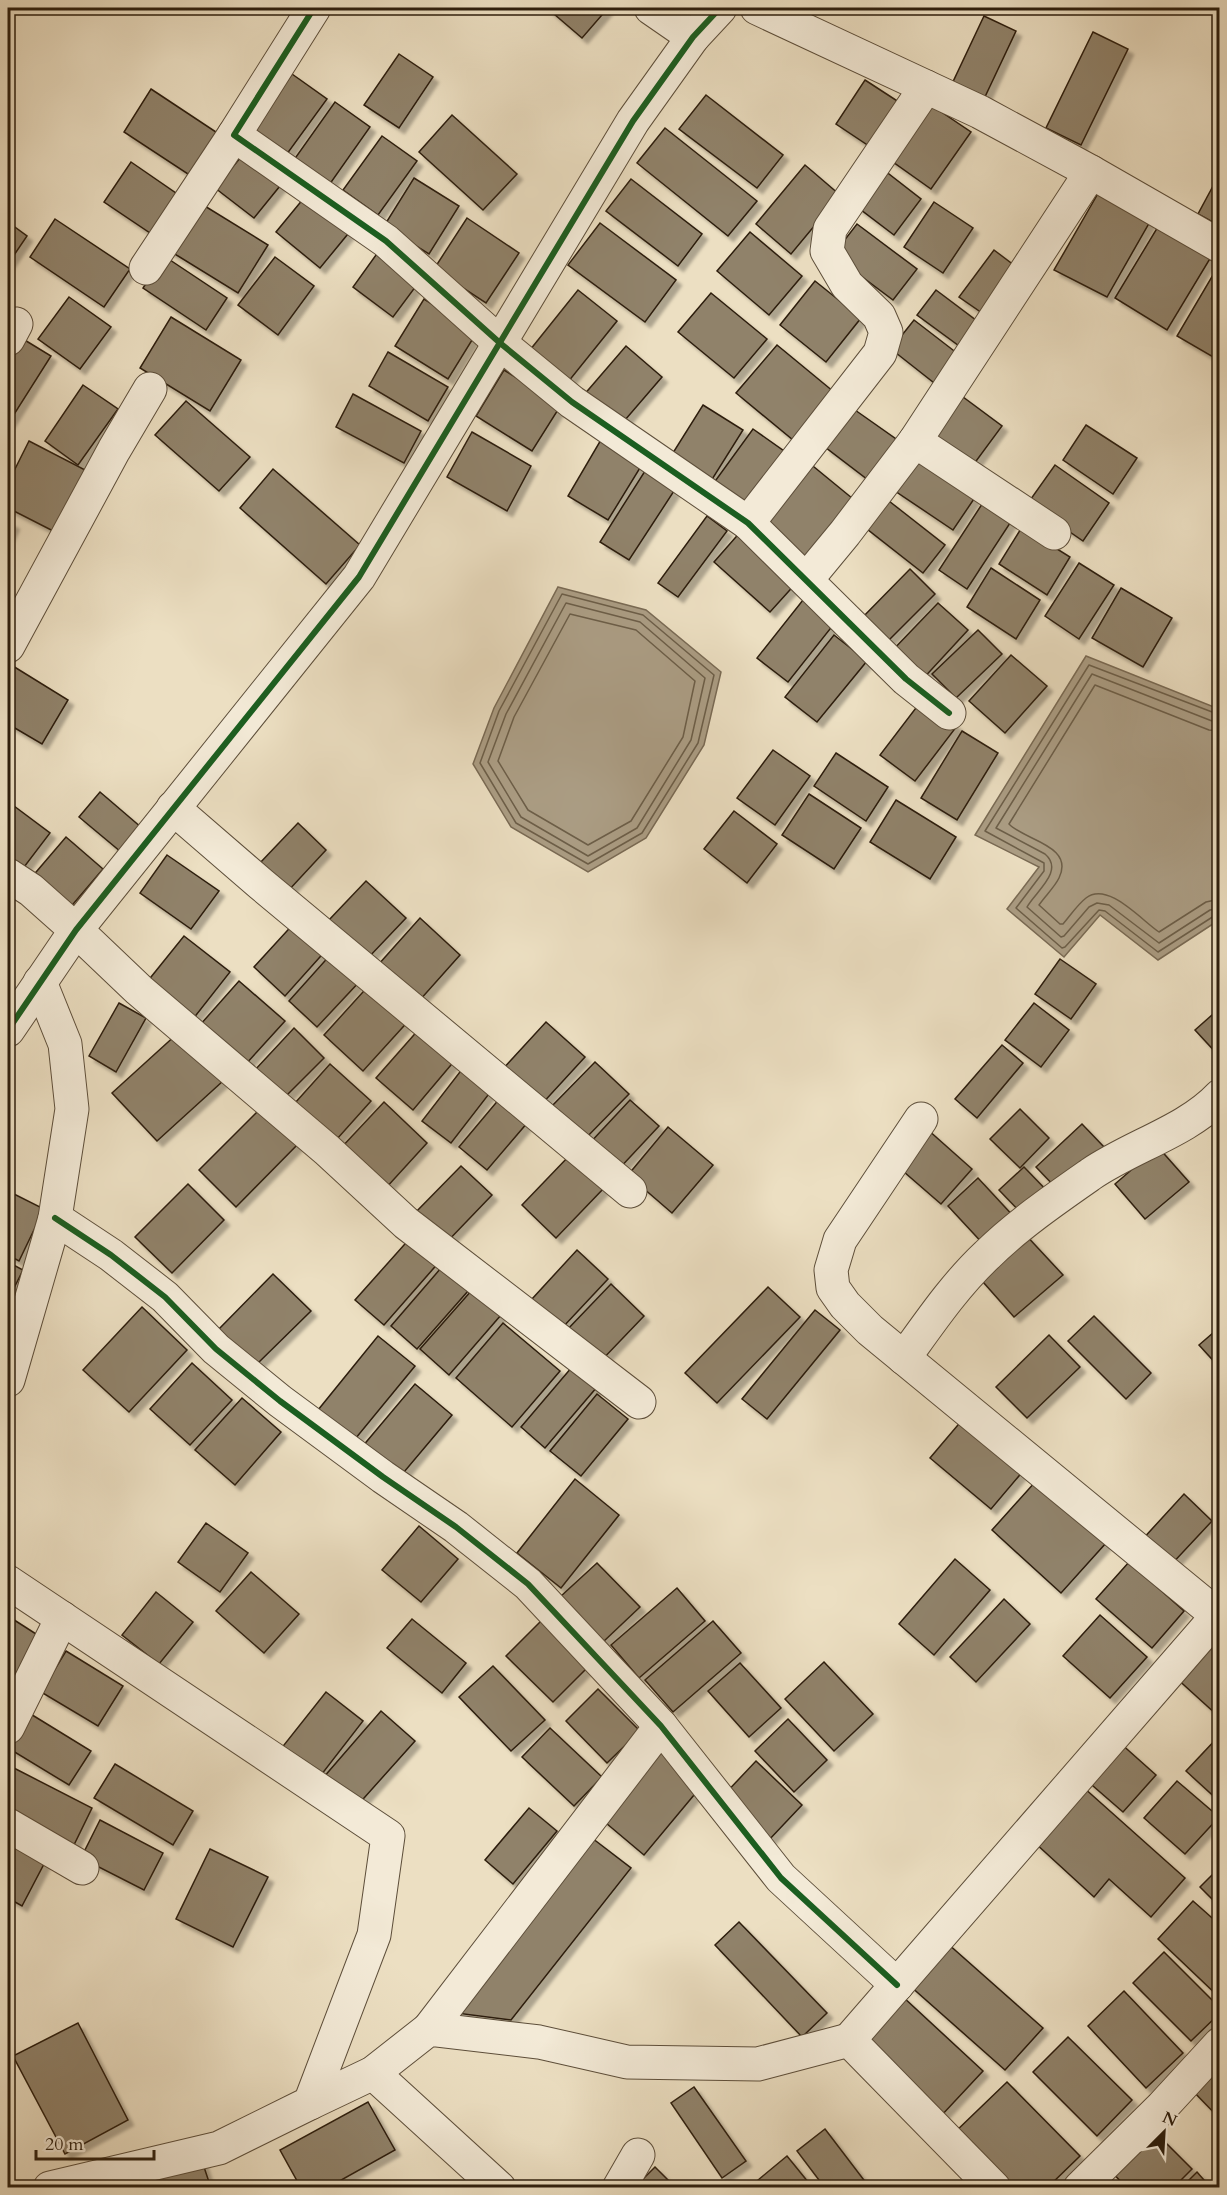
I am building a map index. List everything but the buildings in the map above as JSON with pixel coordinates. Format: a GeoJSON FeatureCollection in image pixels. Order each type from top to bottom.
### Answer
{"type":"FeatureCollection","features":[{"type":"Feature","properties":{"kind":"street"},"geometry":{"type":"LineString","coordinates":[[146,268],[314,8]]}},
{"type":"Feature","properties":{"kind":"street"},"geometry":{"type":"LineString","coordinates":[[651,8],[693,36]]}},
{"type":"Feature","properties":{"kind":"street"},"geometry":{"type":"LineString","coordinates":[[8,1030],[76,930],[359,577],[633,121],[693,36],[720,8]]}},
{"type":"Feature","properties":{"kind":"street"},"geometry":{"type":"LineString","coordinates":[[757,8],[980,112],[1220,246]]}},
{"type":"Feature","properties":{"kind":"street"},"geometry":{"type":"LineString","coordinates":[[748,523],[880,353],[886,332],[879,316],[847,285],[827,251],[830,229],[926,87]]}},
{"type":"Feature","properties":{"kind":"street"},"geometry":{"type":"LineString","coordinates":[[234,135],[386,241],[500,343],[572,402],[748,523],[906,679],[949,713]]}},
{"type":"Feature","properties":{"kind":"street"},"geometry":{"type":"LineString","coordinates":[[807,579],[846,533],[915,441],[1091,172]]}},
{"type":"Feature","properties":{"kind":"street"},"geometry":{"type":"LineString","coordinates":[[8,646],[114,450],[150,389]]}},
{"type":"Feature","properties":{"kind":"street"},"geometry":{"type":"LineString","coordinates":[[915,441],[1054,533]]}},
{"type":"Feature","properties":{"kind":"street"},"geometry":{"type":"LineString","coordinates":[[173,808],[630,1191]]}},
{"type":"Feature","properties":{"kind":"street"},"geometry":{"type":"LineString","coordinates":[[8,875],[31,890],[139,990],[318,1142],[406,1222],[639,1402]]}},
{"type":"Feature","properties":{"kind":"street"},"geometry":{"type":"LineString","coordinates":[[8,1380],[54,1218],[72,1109],[65,1044],[40,982]]}},
{"type":"Feature","properties":{"kind":"street"},"geometry":{"type":"LineString","coordinates":[[904,1358],[950,1295],[987,1254],[1092,1173],[1206,1111],[1220,1096]]}},
{"type":"Feature","properties":{"kind":"street"},"geometry":{"type":"LineString","coordinates":[[429,2029],[539,2042],[627,2062],[758,2064],[849,2040],[1218,1614],[870,1330],[844,1305],[833,1288],[831,1270],[840,1240],[921,1119]]}},
{"type":"Feature","properties":{"kind":"street"},"geometry":{"type":"LineString","coordinates":[[54,1218],[111,1255],[165,1298],[216,1349],[280,1401],[383,1477],[456,1527],[528,1584],[661,1725],[782,1878],[897,1985]]}},
{"type":"Feature","properties":{"kind":"street"},"geometry":{"type":"LineString","coordinates":[[8,1582],[388,1836],[374,1935],[309,2103]]}},
{"type":"Feature","properties":{"kind":"street"},"geometry":{"type":"LineString","coordinates":[[8,1727],[62,1618]]}},
{"type":"Feature","properties":{"kind":"street"},"geometry":{"type":"LineString","coordinates":[[50,2187],[219,2148],[373,2073],[429,2029],[661,1725]]}},
{"type":"Feature","properties":{"kind":"street"},"geometry":{"type":"LineString","coordinates":[[8,1825],[82,1868]]}},
{"type":"Feature","properties":{"kind":"street"},"geometry":{"type":"LineString","coordinates":[[849,2040],[994,2187]]}},
{"type":"Feature","properties":{"kind":"street"},"geometry":{"type":"LineString","coordinates":[[1080,2187],[1162,2107],[1220,2044]]}},
{"type":"Feature","properties":{"kind":"street"},"geometry":{"type":"LineString","coordinates":[[373,2073],[482,2182]]}},
{"type":"Feature","properties":{"kind":"street"},"geometry":{"type":"LineString","coordinates":[[619,2187],[638,2155]]}},
{"type":"Feature","properties":{"kind":"water"},"geometry":{"type":"Polygon","coordinates":[[[558,587],[646,610],[721,672],[704,745],[646,838],[588,872],[511,827],[473,764],[494,708],[558,587]]]}},
{"type":"Feature","properties":{"kind":"water"},"geometry":{"type":"Polygon","coordinates":[[[1086,656],[1219,709],[1219,920],[1158,960],[1100,915],[1064,957],[1007,909],[1039,867],[975,835],[1086,656]]]}},
{"type":"Feature","properties":{"kind":"cycle path"},"geometry":{"type":"LineString","coordinates":[[314,8],[234,135],[386,241],[500,343],[572,402],[748,523],[906,679],[949,713]]}},
{"type":"Feature","properties":{"kind":"cycle path"},"geometry":{"type":"LineString","coordinates":[[8,1030],[76,930],[359,577],[633,121],[693,37],[720,8]]}},
{"type":"Feature","properties":{"kind":"cycle path"},"geometry":{"type":"LineString","coordinates":[[55,1218],[111,1255],[165,1297],[216,1349],[280,1401],[383,1477],[456,1527],[528,1584],[661,1726],[781,1878],[897,1985]]}}]}
